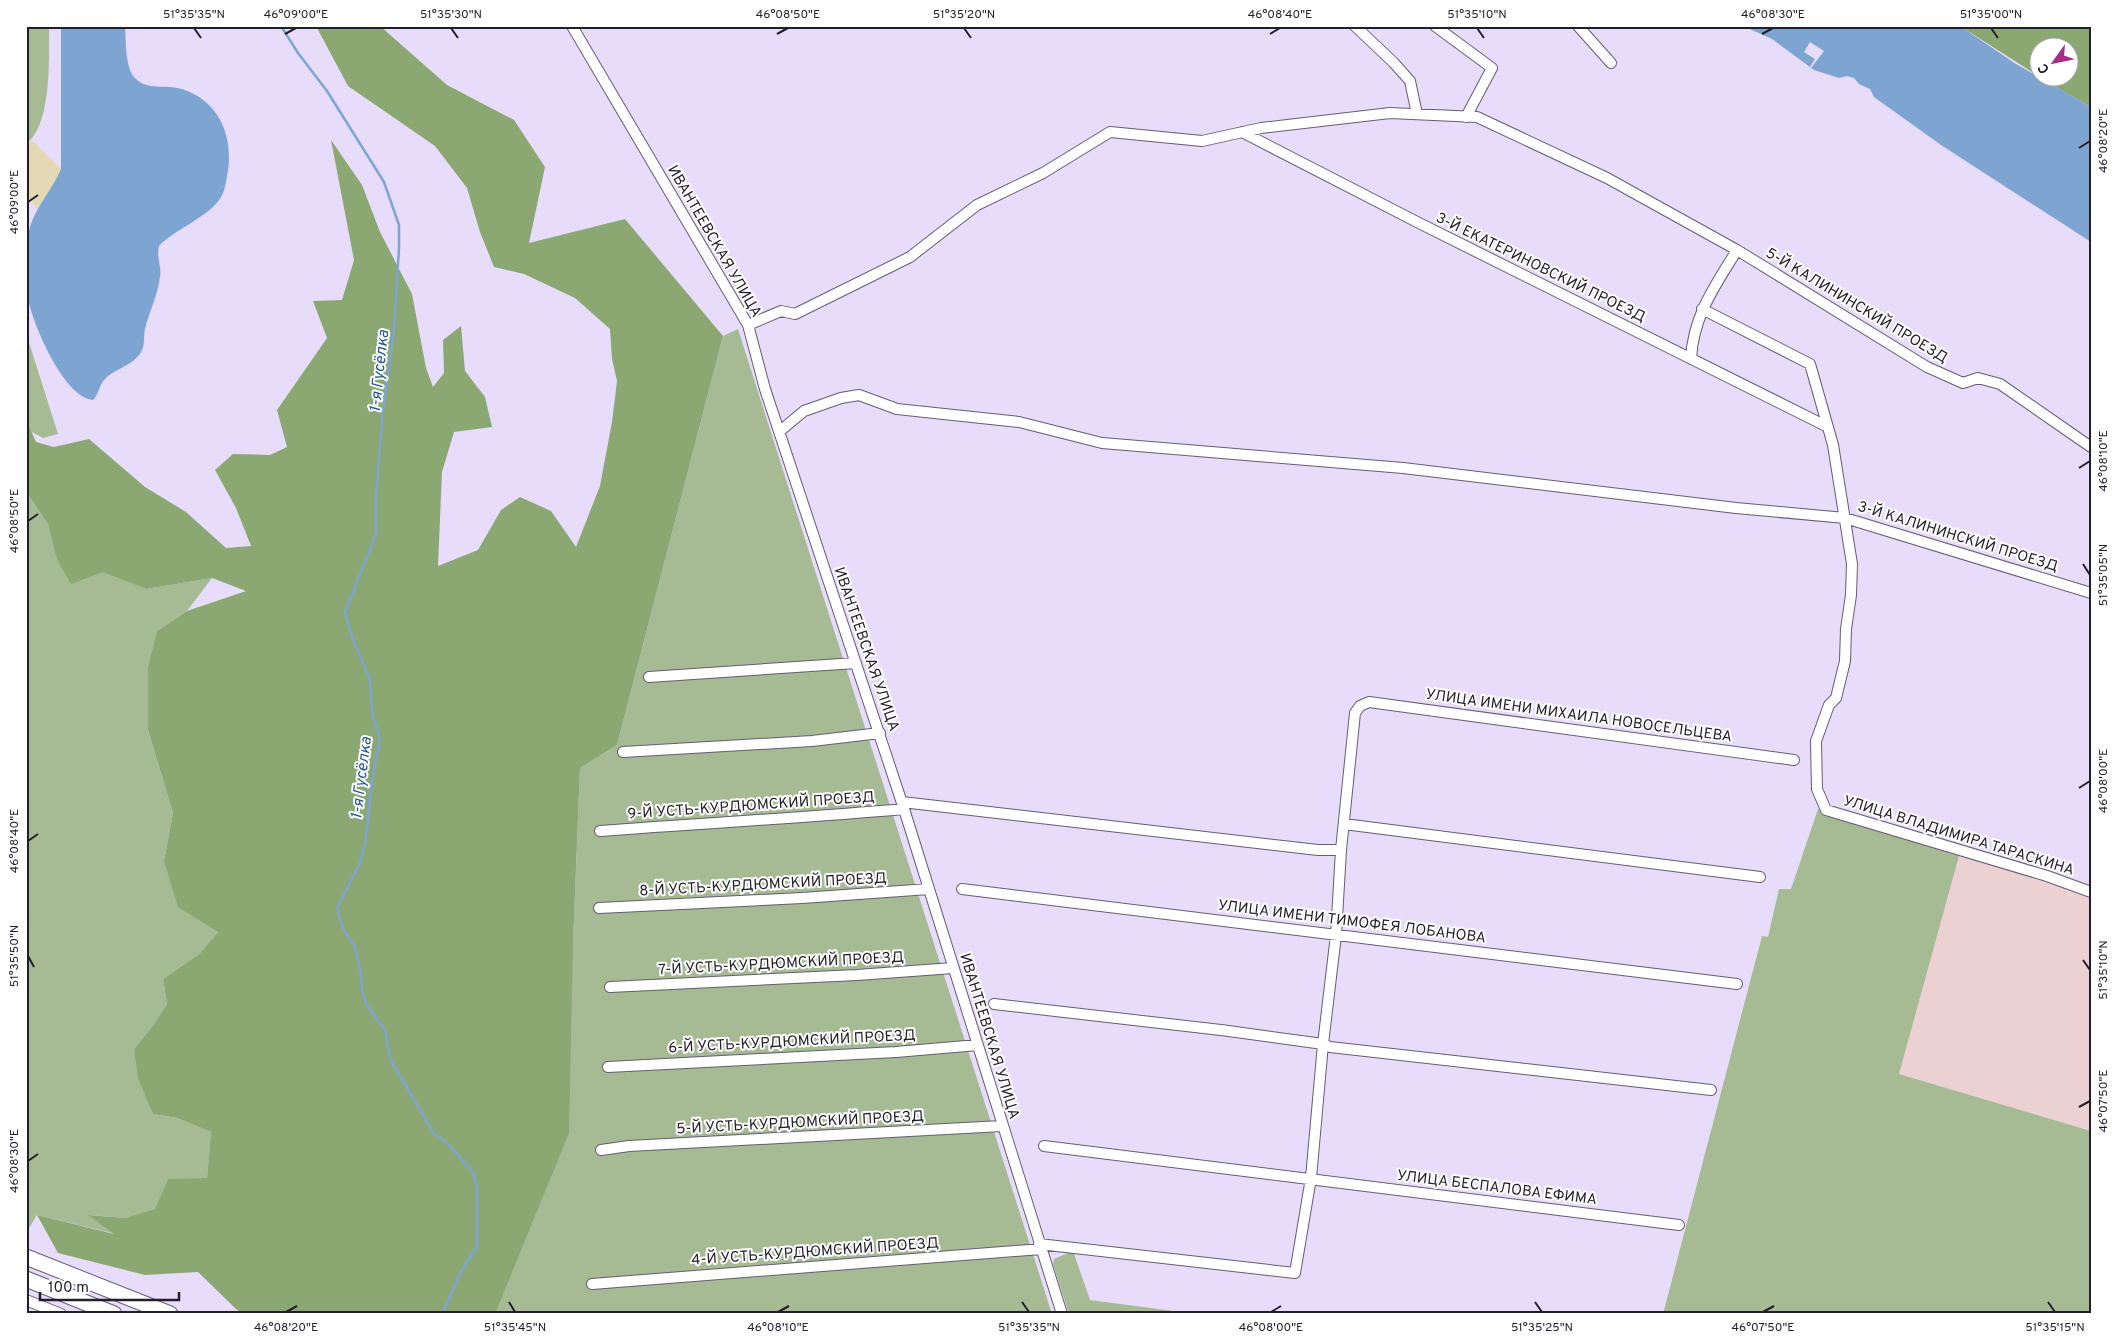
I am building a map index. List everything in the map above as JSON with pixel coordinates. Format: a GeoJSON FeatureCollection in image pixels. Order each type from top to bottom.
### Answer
{"type":"FeatureCollection","features":[{"type":"Feature","properties":{"kind":"main road"},"geometry":{"type":"LineString","coordinates":[[26,1257],[170,1314]]}},
{"type":"Feature","properties":{"kind":"main road"},"geometry":{"type":"LineString","coordinates":[[26,1279],[114,1314]]}},
{"type":"Feature","properties":{"kind":"street","name":"ИВАНТЕЕВСКАЯ УЛИЦА"},"geometry":{"type":"LineString","coordinates":[[572,26],[748,325],[758,365],[827,580],[880,734],[930,889],[1002,1126],[1062,1314]]}},
{"type":"Feature","properties":{"kind":"street"},"geometry":{"type":"LineString","coordinates":[[1355,26],[1410,81],[1417,114]]}},
{"type":"Feature","properties":{"kind":"street"},"geometry":{"type":"LineString","coordinates":[[1435,26],[1492,68],[1466,117]]}},
{"type":"Feature","properties":{"kind":"street"},"geometry":{"type":"LineString","coordinates":[[1578,26],[1611,63]]}},
{"type":"Feature","properties":{"kind":"street","name":"5-Й КАЛИНИНСКИЙ ПРОЕЗД"},"geometry":{"type":"LineString","coordinates":[[748,325],[781,311],[795,314],[902,261],[977,205],[1042,173],[1110,132],[1202,141],[1261,128],[1390,113],[1476,117],[1608,178],[1737,250],[1928,367],[1962,383],[1978,378],[2000,384],[2091,447]]}},
{"type":"Feature","properties":{"kind":"street","name":"3-Й ЕКАТЕРИНОВСКИЙ ПРОЕЗД"},"geometry":{"type":"LineString","coordinates":[[1242,132],[1419,224],[1828,427]]}},
{"type":"Feature","properties":{"kind":"street"},"geometry":{"type":"LineString","coordinates":[[1691,359],[1692,339],[1702,309],[1737,250]]}},
{"type":"Feature","properties":{"kind":"street","name":"УЛИЦА ВЛАДИМИРА ТАРАСКИНА"},"geometry":{"type":"LineString","coordinates":[[1702,309],[1810,364],[1833,445],[1852,564],[1845,661],[1836,698],[1829,706],[1816,741],[1817,789],[1826,810],[2047,876],[2091,892]]}},
{"type":"Feature","properties":{"kind":"street","name":"3-Й КАЛИНИНСКИЙ ПРОЕЗД"},"geometry":{"type":"LineString","coordinates":[[780,431],[804,411],[842,398],[859,395],[897,409],[1019,422],[1102,443],[1403,468],[1736,508],[1845,518],[2091,593]]}},
{"type":"Feature","properties":{"kind":"street"},"geometry":{"type":"LineString","coordinates":[[650,677],[856,663]]}},
{"type":"Feature","properties":{"kind":"street","name":"УЛИЦА ИМЕНИ МИХАИЛА НОВОСЕЛЬЦЕВА"},"geometry":{"type":"LineString","coordinates":[[1344,824],[1355,713],[1360,706],[1369,702],[1794,760]]}},
{"type":"Feature","properties":{"kind":"street"},"geometry":{"type":"LineString","coordinates":[[623,752],[812,741],[880,734]]}},
{"type":"Feature","properties":{"kind":"street","name":"9-Й УСТЬ-КУРДЮМСКИЙ ПРОЕЗД"},"geometry":{"type":"LineString","coordinates":[[600,831],[683,824],[805,818],[903,806],[1318,850],[1341,850]]}},
{"type":"Feature","properties":{"kind":"street"},"geometry":{"type":"LineString","coordinates":[[1311,1178],[1336,935],[1344,824],[1760,876]]}},
{"type":"Feature","properties":{"kind":"street","name":"8-Й УСТЬ-КУРДЮМСКИЙ ПРОЕЗД"},"geometry":{"type":"LineString","coordinates":[[599,908],[802,898],[930,889]]}},
{"type":"Feature","properties":{"kind":"street","name":"УЛИЦА ИМЕНИ ТИМОФЕЯ ЛОБАНОВА"},"geometry":{"type":"LineString","coordinates":[[962,889],[1737,984]]}},
{"type":"Feature","properties":{"kind":"street","name":"7-Й УСТЬ-КУРДЮМСКИЙ ПРОЕЗД"},"geometry":{"type":"LineString","coordinates":[[610,987],[857,975],[953,968]]}},
{"type":"Feature","properties":{"kind":"street"},"geometry":{"type":"LineString","coordinates":[[994,1004],[1221,1030],[1330,1046],[1711,1090]]}},
{"type":"Feature","properties":{"kind":"street","name":"6-Й УСТЬ-КУРДЮМСКИЙ ПРОЕЗД"},"geometry":{"type":"LineString","coordinates":[[608,1067],[896,1052],[978,1044]]}},
{"type":"Feature","properties":{"kind":"street","name":"5-Й УСТЬ-КУРДЮМСКИЙ ПРОЕЗД"},"geometry":{"type":"LineString","coordinates":[[600,1150],[639,1146],[1002,1126]]}},
{"type":"Feature","properties":{"kind":"street","name":"УЛИЦА БЕСПАЛОВА ЕФИМА"},"geometry":{"type":"LineString","coordinates":[[1044,1146],[1679,1225]]}},
{"type":"Feature","properties":{"kind":"street","name":"4-Й УСТЬ-КУРДЮМСКИЙ ПРОЕЗД"},"geometry":{"type":"LineString","coordinates":[[592,1284],[1040,1247],[1295,1273],[1311,1178]]}},
{"type":"Feature","properties":{"kind":"street"},"geometry":{"type":"LineString","coordinates":[[26,1300],[61,1314]]}},
{"type":"Feature","properties":{"kind":"shaded area"},"geometry":{"type":"Polygon","coordinates":[[[1959,856],[2045,880],[2091,898],[2091,1131],[1899,1074],[1959,856]]]}},
{"type":"Feature","properties":{"kind":"green space"},"geometry":{"type":"Polygon","coordinates":[[[26,26],[49,26],[49,72],[41,122],[34,135],[26,144],[26,26]]]}},
{"type":"Feature","properties":{"kind":"green space"},"geometry":{"type":"Polygon","coordinates":[[[316,26],[380,26],[447,85],[514,120],[545,167],[529,243],[625,219],[723,336],[617,745],[580,768],[573,944],[569,1133],[495,1314],[244,1314],[236,1309],[198,1272],[145,1275],[58,1253],[37,1215],[114,1234],[88,1215],[125,1218],[155,1209],[168,1179],[207,1178],[211,1132],[177,1118],[153,1114],[138,1078],[134,1049],[167,1004],[163,979],[199,954],[218,932],[178,907],[164,861],[173,813],[148,730],[148,668],[157,631],[187,611],[246,591],[212,578],[146,589],[103,572],[71,584],[57,559],[48,524],[26,494],[26,420],[36,442],[54,447],[89,439],[145,487],[186,512],[226,548],[251,546],[236,508],[215,470],[233,454],[270,455],[287,447],[277,410],[327,338],[313,301],[342,300],[354,260],[331,140],[362,185],[380,232],[412,294],[426,368],[433,387],[444,373],[443,340],[461,326],[465,371],[485,397],[492,427],[454,432],[442,472],[438,566],[478,550],[501,510],[520,497],[551,511],[576,547],[600,486],[612,422],[617,381],[612,359],[610,329],[575,298],[524,274],[494,267],[480,232],[467,188],[435,146],[348,86],[316,26]]]}},
{"type":"Feature","properties":{"kind":"green space"},"geometry":{"type":"Polygon","coordinates":[[[1960,26],[2091,26],[2091,107],[2058,88],[2080,88],[2080,38],[2030,38],[2030,71],[1960,26]]]}},
{"type":"Feature","properties":{"kind":"green space"},"geometry":{"type":"Polygon","coordinates":[[[738,329],[1052,1314],[495,1314],[573,944],[580,768],[617,745],[723,336],[738,329]]]}},
{"type":"Feature","properties":{"kind":"green space"},"geometry":{"type":"Polygon","coordinates":[[[26,333],[58,434],[43,438],[30,431],[26,431],[26,333]]]}},
{"type":"Feature","properties":{"kind":"green space"},"geometry":{"type":"Polygon","coordinates":[[[26,494],[48,524],[56,552],[146,589],[212,578],[187,611],[157,631],[148,730],[173,813],[164,861],[218,932],[199,954],[163,979],[167,1004],[134,1049],[153,1114],[177,1118],[211,1132],[207,1179],[168,1179],[156,1209],[125,1218],[89,1215],[116,1234],[37,1215],[26,1233],[26,494]]]}},
{"type":"Feature","properties":{"kind":"green space"},"geometry":{"type":"Polygon","coordinates":[[[1818,809],[1829,816],[1959,856],[1899,1074],[2091,1131],[2091,1314],[1663,1314],[1762,936],[1768,937],[1779,889],[1791,889],[1818,809]]]}},
{"type":"Feature","properties":{"kind":"green space"},"geometry":{"type":"Polygon","coordinates":[[[1073,1251],[1090,1300],[1196,1314],[1069,1314],[1053,1264],[1054,1259],[1073,1251]]]}},
{"type":"Feature","properties":{"kind":"sand"},"geometry":{"type":"Polygon","coordinates":[[[32,140],[61,169],[55,183],[37,209],[26,193],[26,144],[32,140]]]}},
{"type":"Feature","properties":{"kind":"water"},"geometry":{"type":"Polygon","coordinates":[[[61,26],[125,26],[129,68],[135,78],[151,86],[182,89],[195,94],[214,111],[221,121],[228,145],[228,171],[221,197],[209,210],[159,246],[159,284],[145,329],[141,352],[135,359],[112,373],[102,382],[93,400],[82,396],[71,387],[51,358],[31,309],[26,283],[26,251],[30,228],[37,210],[61,169],[61,26]]]}},
{"type":"Feature","properties":{"kind":"water"},"geometry":{"type":"Polygon","coordinates":[[[1743,26],[1960,26],[2030,72],[2030,88],[2058,88],[2091,107],[2091,242],[1941,145],[1874,97],[1870,89],[1859,84],[1854,78],[1847,76],[1839,78],[1814,70],[1772,39],[1743,26]]]}},
{"type":"Feature","properties":{"kind":"pier"},"geometry":{"type":"Polygon","coordinates":[[[1810,42],[1824,51],[1811,68],[1815,59],[1804,52],[1810,42]]]}},
{"type":"Feature","properties":{"kind":"waterway","name":"1-я Гусёлка"},"geometry":{"type":"LineString","coordinates":[[281,26],[298,53],[327,91],[384,182],[399,225],[394,330],[383,410],[376,496],[376,534],[345,612],[353,640],[369,676],[373,717],[380,739],[372,781],[366,838],[360,863],[337,908],[344,931],[355,947],[366,1004],[385,1030],[390,1059],[433,1132],[450,1146],[473,1172],[477,1189],[477,1247],[463,1268],[442,1314]]}}]}
